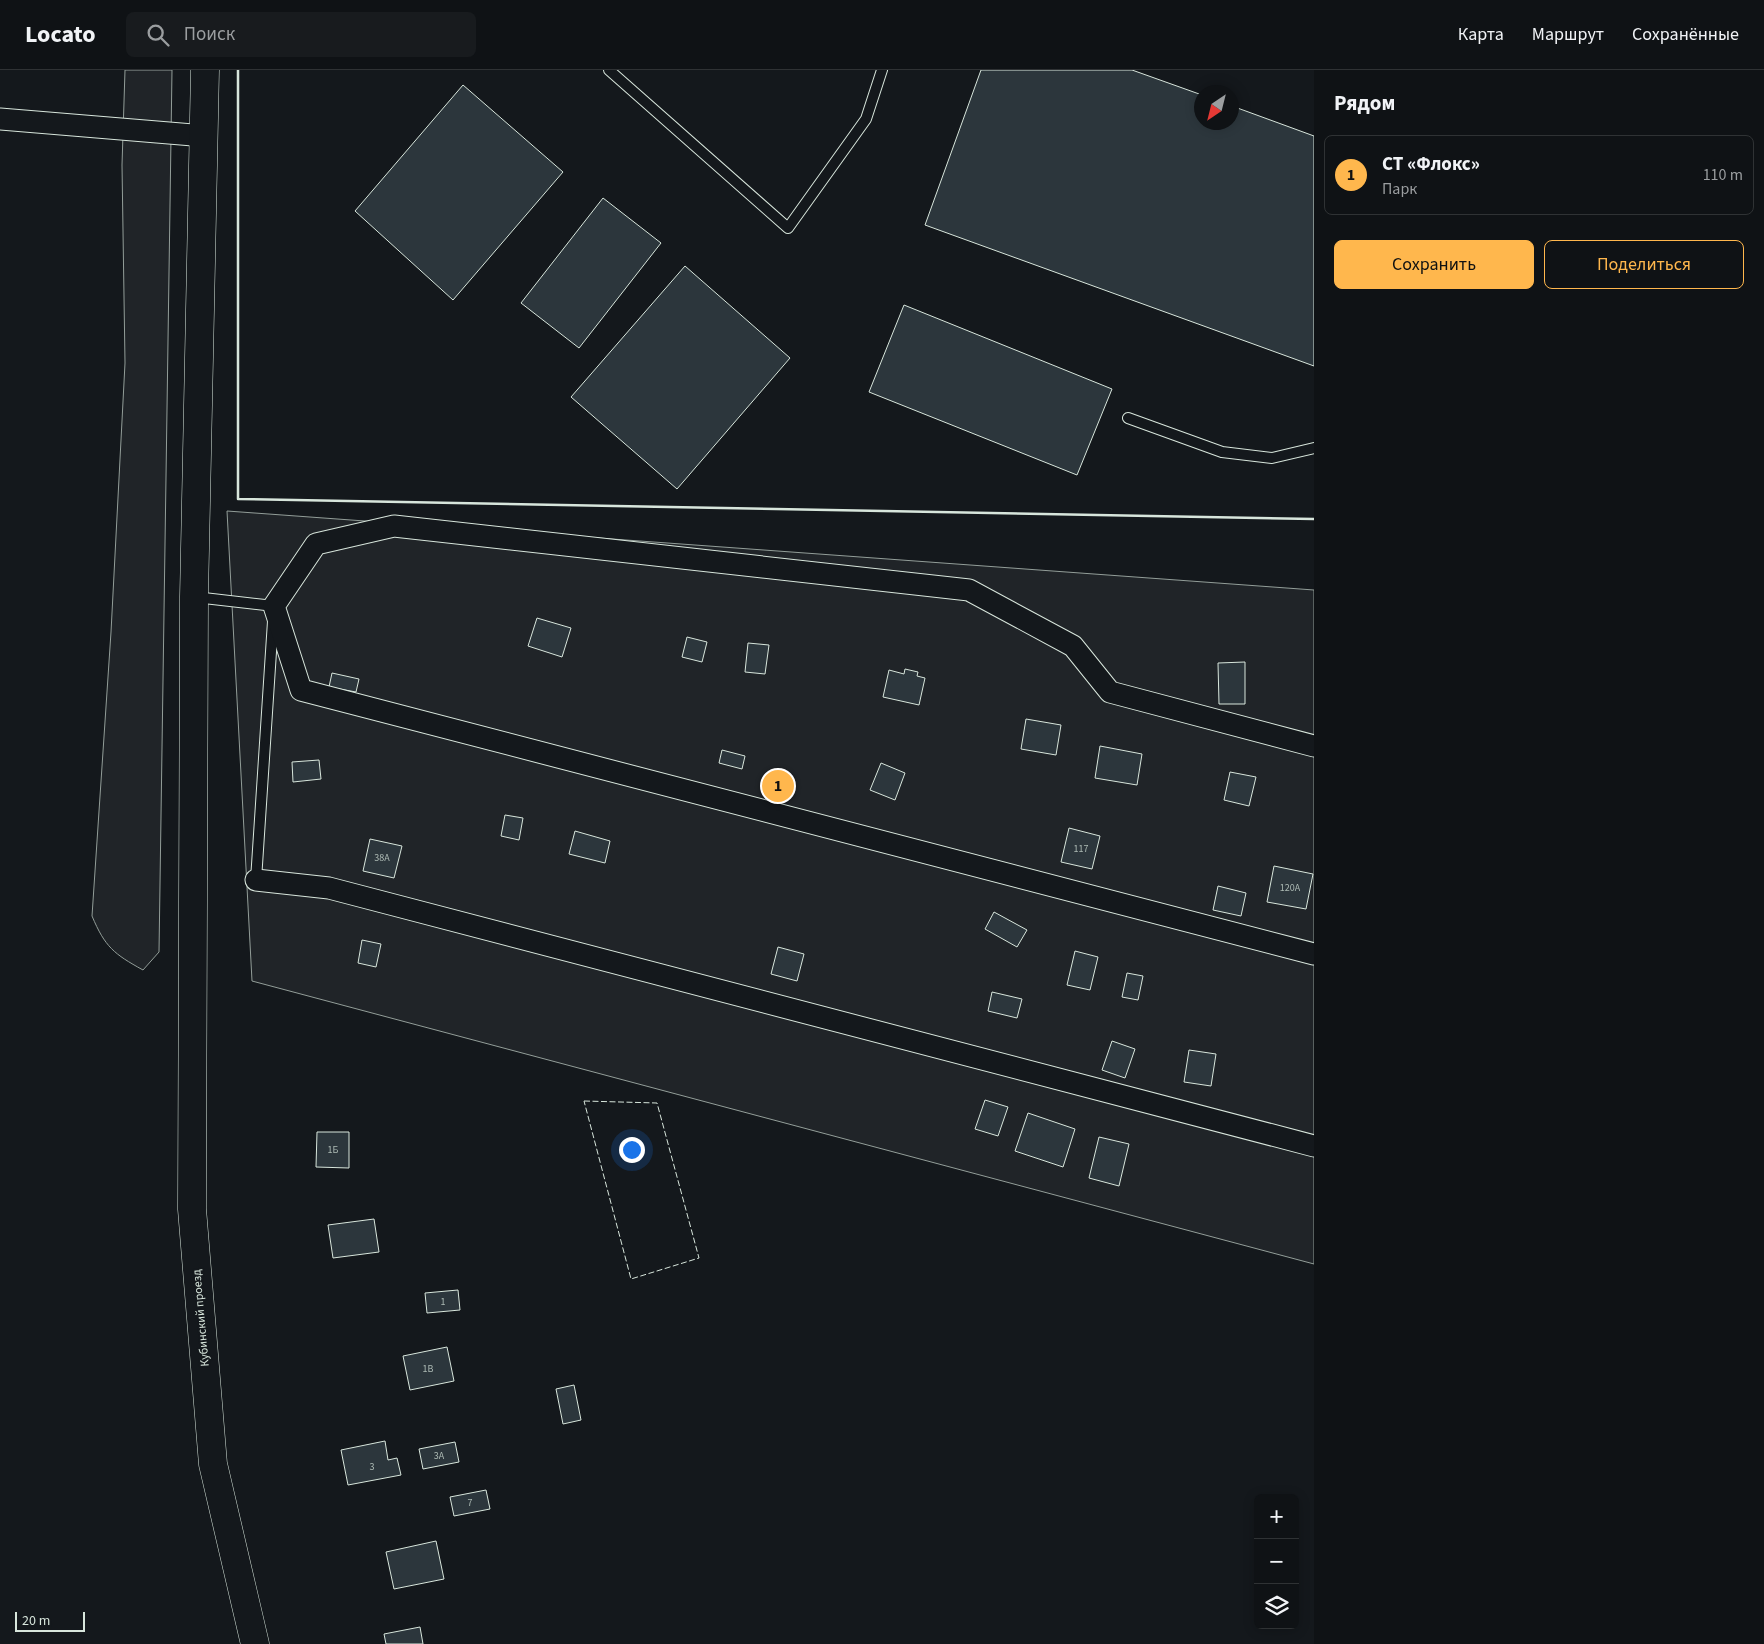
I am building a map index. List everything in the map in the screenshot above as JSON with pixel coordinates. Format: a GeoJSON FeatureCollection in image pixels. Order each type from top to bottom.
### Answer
{"type":"FeatureCollection","features":[{"type":"Feature","properties":{"kind":"main road","name":"Кубинский проезд"},"geometry":{"type":"LineString","coordinates":[[205,70],[194,597],[192,1209],[213,1464],[255,1644]]}},
{"type":"Feature","properties":{"kind":"street"},"geometry":{"type":"LineString","coordinates":[[0,120],[205,136]]}},
{"type":"Feature","properties":{"kind":"street"},"geometry":{"type":"LineString","coordinates":[[1314,746],[1110,692],[1073,646],[968,590],[394,526],[316,544],[274,606],[301,690],[1314,954]]}},
{"type":"Feature","properties":{"kind":"street"},"geometry":{"type":"LineString","coordinates":[[256,880],[329,888],[1314,1146]]}},
{"type":"Feature","properties":{"kind":"lane"},"geometry":{"type":"LineString","coordinates":[[609,70],[788,228],[866,119],[882,70]]}},
{"type":"Feature","properties":{"kind":"lane"},"geometry":{"type":"LineString","coordinates":[[1128,418],[1222,452],[1272,458],[1314,448]]}},
{"type":"Feature","properties":{"kind":"lane"},"geometry":{"type":"LineString","coordinates":[[194,597],[274,606],[256,880]]}},
{"type":"Feature","properties":{"kind":"shaded area"},"geometry":{"type":"Polygon","coordinates":[[[125,70],[172,70],[159,952],[143,970],[112,949],[101,935],[92,916],[111,632],[125,363],[122,165],[125,70]]]}},
{"type":"Feature","properties":{"kind":"shaded area"},"geometry":{"type":"Polygon","coordinates":[[[227,511],[1314,590],[1314,1264],[252,981],[227,511]]]}},
{"type":"Feature","properties":{"kind":"building"},"geometry":{"type":"Polygon","coordinates":[[[981,70],[1132,70],[1194,92],[1194,130],[1239,130],[1239,109],[1314,136],[1314,366],[925,225],[981,70]]]}},
{"type":"Feature","properties":{"kind":"building"},"geometry":{"type":"Polygon","coordinates":[[[463,85],[563,172],[453,300],[355,211],[463,85]]]}},
{"type":"Feature","properties":{"kind":"building"},"geometry":{"type":"Polygon","coordinates":[[[603,198],[661,243],[579,348],[521,303],[603,198]]]}},
{"type":"Feature","properties":{"kind":"building"},"geometry":{"type":"Polygon","coordinates":[[[685,266],[790,358],[677,489],[571,397],[685,266]]]}},
{"type":"Feature","properties":{"kind":"building"},"geometry":{"type":"Polygon","coordinates":[[[904,305],[1112,389],[1077,475],[869,392],[904,305]]]}},
{"type":"Feature","properties":{"kind":"building"},"geometry":{"type":"Polygon","coordinates":[[[537,618],[571,628],[562,657],[528,646],[537,618]]]}},
{"type":"Feature","properties":{"kind":"building"},"geometry":{"type":"Polygon","coordinates":[[[687,637],[707,642],[702,662],[682,657],[687,637]]]}},
{"type":"Feature","properties":{"kind":"building"},"geometry":{"type":"Polygon","coordinates":[[[748,643],[769,645],[765,674],[745,672],[748,643]]]}},
{"type":"Feature","properties":{"kind":"building"},"geometry":{"type":"Polygon","coordinates":[[[1245,662],[1245,704],[1219,704],[1218,663],[1245,662]]]}},
{"type":"Feature","properties":{"kind":"building"},"geometry":{"type":"Polygon","coordinates":[[[905,669],[918,672],[917,676],[925,678],[919,705],[883,697],[889,670],[904,674],[905,669]]]}},
{"type":"Feature","properties":{"kind":"building"},"geometry":{"type":"Polygon","coordinates":[[[332,673],[359,679],[356,692],[329,687],[332,673]]]}},
{"type":"Feature","properties":{"kind":"building"},"geometry":{"type":"Polygon","coordinates":[[[1026,719],[1061,725],[1056,755],[1021,749],[1026,719]]]}},
{"type":"Feature","properties":{"kind":"building"},"geometry":{"type":"Polygon","coordinates":[[[1100,746],[1142,754],[1137,785],[1095,778],[1100,746]]]}},
{"type":"Feature","properties":{"kind":"building"},"geometry":{"type":"Polygon","coordinates":[[[722,750],[745,756],[742,769],[719,763],[722,750]]]}},
{"type":"Feature","properties":{"kind":"building"},"geometry":{"type":"Polygon","coordinates":[[[319,760],[321,779],[293,782],[292,762],[319,760]]]}},
{"type":"Feature","properties":{"kind":"building"},"geometry":{"type":"Polygon","coordinates":[[[881,763],[905,773],[895,800],[870,790],[881,763]]]}},
{"type":"Feature","properties":{"kind":"building"},"geometry":{"type":"Polygon","coordinates":[[[1230,772],[1256,777],[1249,806],[1224,800],[1230,772]]]}},
{"type":"Feature","properties":{"kind":"building"},"geometry":{"type":"Polygon","coordinates":[[[505,815],[523,818],[519,840],[501,836],[505,815]]]}},
{"type":"Feature","properties":{"kind":"building"},"geometry":{"type":"Polygon","coordinates":[[[1069,828],[1100,836],[1092,869],[1061,862],[1069,828]]]}},
{"type":"Feature","properties":{"kind":"building"},"geometry":{"type":"Polygon","coordinates":[[[575,831],[610,841],[605,863],[569,854],[575,831]]]}},
{"type":"Feature","properties":{"kind":"building"},"geometry":{"type":"Polygon","coordinates":[[[370,839],[402,846],[394,878],[363,871],[370,839]]]}},
{"type":"Feature","properties":{"kind":"building"},"geometry":{"type":"Polygon","coordinates":[[[1274,866],[1313,874],[1306,909],[1267,902],[1274,866]]]}},
{"type":"Feature","properties":{"kind":"building"},"geometry":{"type":"Polygon","coordinates":[[[1218,886],[1246,893],[1241,916],[1213,910],[1218,886]]]}},
{"type":"Feature","properties":{"kind":"building"},"geometry":{"type":"Polygon","coordinates":[[[994,912],[1027,930],[1017,947],[985,929],[994,912]]]}},
{"type":"Feature","properties":{"kind":"building"},"geometry":{"type":"Polygon","coordinates":[[[362,940],[381,944],[376,967],[358,963],[362,940]]]}},
{"type":"Feature","properties":{"kind":"building"},"geometry":{"type":"Polygon","coordinates":[[[778,947],[804,954],[797,981],[771,974],[778,947]]]}},
{"type":"Feature","properties":{"kind":"building"},"geometry":{"type":"Polygon","coordinates":[[[1075,951],[1098,957],[1090,990],[1067,985],[1075,951]]]}},
{"type":"Feature","properties":{"kind":"building"},"geometry":{"type":"Polygon","coordinates":[[[1127,973],[1143,976],[1138,1000],[1122,997],[1127,973]]]}},
{"type":"Feature","properties":{"kind":"building"},"geometry":{"type":"Polygon","coordinates":[[[992,992],[1022,999],[1017,1018],[988,1011],[992,992]]]}},
{"type":"Feature","properties":{"kind":"building"},"geometry":{"type":"Polygon","coordinates":[[[1112,1041],[1135,1049],[1125,1078],[1102,1070],[1112,1041]]]}},
{"type":"Feature","properties":{"kind":"building"},"geometry":{"type":"Polygon","coordinates":[[[1189,1050],[1216,1054],[1211,1086],[1184,1082],[1189,1050]]]}},
{"type":"Feature","properties":{"kind":"building"},"geometry":{"type":"Polygon","coordinates":[[[985,1100],[1008,1107],[998,1136],[975,1129],[985,1100]]]}},
{"type":"Feature","properties":{"kind":"building"},"geometry":{"type":"Polygon","coordinates":[[[1028,1113],[1075,1129],[1063,1167],[1015,1151],[1028,1113]]]}},
{"type":"Feature","properties":{"kind":"building"},"geometry":{"type":"Polygon","coordinates":[[[317,1132],[349,1132],[349,1168],[316,1167],[317,1132]]]}},
{"type":"Feature","properties":{"kind":"building"},"geometry":{"type":"Polygon","coordinates":[[[1099,1137],[1129,1144],[1119,1186],[1089,1178],[1099,1137]]]}},
{"type":"Feature","properties":{"kind":"building"},"geometry":{"type":"Polygon","coordinates":[[[374,1219],[379,1252],[333,1258],[328,1225],[374,1219]]]}},
{"type":"Feature","properties":{"kind":"building"},"geometry":{"type":"Polygon","coordinates":[[[458,1290],[460,1310],[427,1313],[425,1293],[458,1290]]]}},
{"type":"Feature","properties":{"kind":"building"},"geometry":{"type":"Polygon","coordinates":[[[447,1347],[454,1381],[410,1390],[403,1356],[447,1347]]]}},
{"type":"Feature","properties":{"kind":"building"},"geometry":{"type":"Polygon","coordinates":[[[574,1385],[581,1420],[563,1424],[556,1389],[574,1385]]]}},
{"type":"Feature","properties":{"kind":"building"},"geometry":{"type":"Polygon","coordinates":[[[385,1441],[388,1460],[397,1458],[401,1475],[348,1485],[341,1450],[385,1441]]]}},
{"type":"Feature","properties":{"kind":"building"},"geometry":{"type":"Polygon","coordinates":[[[455,1442],[459,1462],[423,1469],[419,1449],[455,1442]]]}},
{"type":"Feature","properties":{"kind":"building"},"geometry":{"type":"Polygon","coordinates":[[[486,1490],[490,1509],[454,1516],[450,1497],[486,1490]]]}},
{"type":"Feature","properties":{"kind":"building"},"geometry":{"type":"Polygon","coordinates":[[[436,1541],[444,1579],[394,1589],[386,1552],[436,1541]]]}},
{"type":"Feature","properties":{"kind":"building"},"geometry":{"type":"Polygon","coordinates":[[[420,1627],[423,1644],[386,1644],[384,1634],[420,1627]]]}},
{"type":"Feature","properties":{"kind":"fence"},"geometry":{"type":"LineString","coordinates":[[584,1101],[657,1103],[699,1258],[631,1279],[584,1101]]}},
{"type":"Feature","properties":{"kind":"wall"},"geometry":{"type":"LineString","coordinates":[[238,70],[238,499],[1314,519]]}},
{"type":"Feature","properties":{"kind":"place","name":"СТ «Флокс»"},"geometry":{"type":"Point","coordinates":[778,786]}}]}
